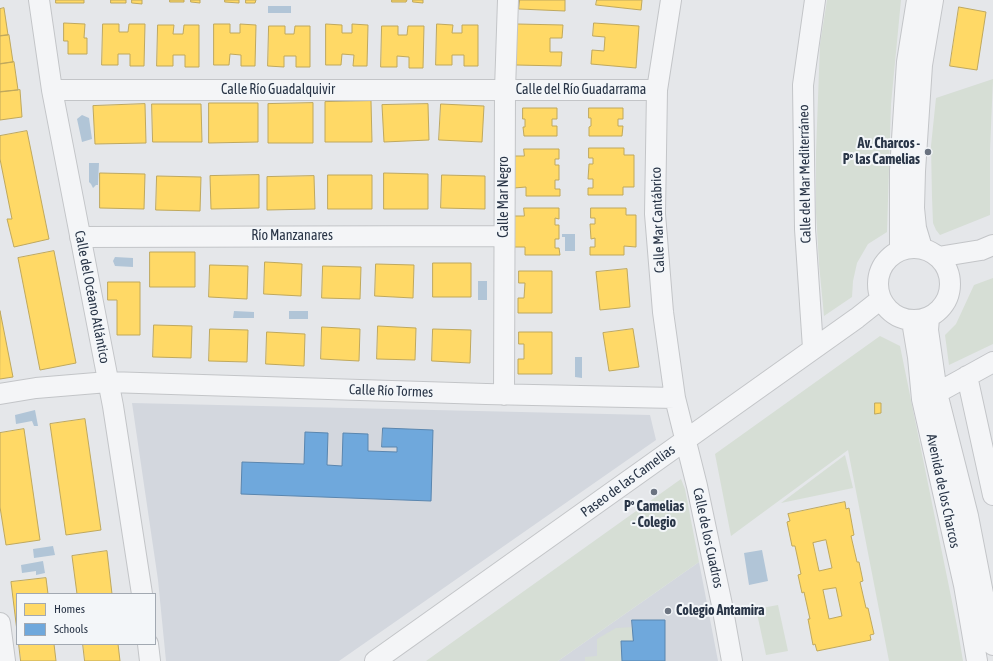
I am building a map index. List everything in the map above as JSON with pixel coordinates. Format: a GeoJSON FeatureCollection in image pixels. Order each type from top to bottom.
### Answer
{"type":"FeatureCollection","features":[{"type":"Feature","properties":{"kind":"street","name":"Calle del Océano Atlántico"},"geometry":{"type":"LineString","coordinates":[[39,0],[52,90],[108,382],[142,593]]}},
{"type":"Feature","properties":{"kind":"street","name":"Calle Mar Negro"},"geometry":{"type":"LineString","coordinates":[[504,395],[505,90],[508,0]]}},
{"type":"Feature","properties":{"kind":"street","name":"Calle Mar Cantábrico"},"geometry":{"type":"LineString","coordinates":[[671,0],[657,90],[655,214],[663,312],[675,398],[687,445]]}},
{"type":"Feature","properties":{"kind":"street","name":"Calle del Mar Mediterráneo"},"geometry":{"type":"LineString","coordinates":[[813,348],[805,229],[803,85],[815,0]]}},
{"type":"Feature","properties":{"kind":"street"},"geometry":{"type":"LineString","coordinates":[[900,250],[900,170],[907,62],[917,0]]}},
{"type":"Feature","properties":{"kind":"street"},"geometry":{"type":"LineString","coordinates":[[930,253],[916,228],[914,208],[922,65],[933,0]]}},
{"type":"Feature","properties":{"kind":"street","name":"Calle Río Guadalquivir"},"geometry":{"type":"LineString","coordinates":[[52,90],[505,90]]}},
{"type":"Feature","properties":{"kind":"street","name":"Calle del Río Guadarrama"},"geometry":{"type":"LineString","coordinates":[[505,90],[657,90]]}},
{"type":"Feature","properties":{"kind":"street","name":"Río Manzanares"},"geometry":{"type":"LineString","coordinates":[[80,237],[504,236]]}},
{"type":"Feature","properties":{"kind":"street"},"geometry":{"type":"LineString","coordinates":[[914,248],[930,253],[944,264],[950,278],[949,294],[945,303],[938,311],[920,319],[897,316],[884,304],[878,291],[877,282],[885,261],[900,250],[914,248]]}},
{"type":"Feature","properties":{"kind":"street"},"geometry":{"type":"LineString","coordinates":[[930,253],[987,248]]}},
{"type":"Feature","properties":{"kind":"street"},"geometry":{"type":"LineString","coordinates":[[950,278],[987,248]]}},
{"type":"Feature","properties":{"kind":"street","name":"Paseo de las Camelias"},"geometry":{"type":"LineString","coordinates":[[395,661],[687,445],[813,348],[884,304]]}},
{"type":"Feature","properties":{"kind":"street","name":"Paseo de las Camelias"},"geometry":{"type":"LineString","coordinates":[[375,661],[687,445],[884,304]]}},
{"type":"Feature","properties":{"kind":"street","name":"Avenida de los Charcos"},"geometry":{"type":"LineString","coordinates":[[920,319],[928,330],[937,393],[968,516],[993,645]]}},
{"type":"Feature","properties":{"kind":"street","name":"Avenida de los Charcos"},"geometry":{"type":"LineString","coordinates":[[920,319],[918,357],[922,399],[964,585],[977,661]]}},
{"type":"Feature","properties":{"kind":"street"},"geometry":{"type":"LineString","coordinates":[[937,393],[993,362]]}},
{"type":"Feature","properties":{"kind":"street"},"geometry":{"type":"LineString","coordinates":[[967,376],[993,495]]}},
{"type":"Feature","properties":{"kind":"street","name":"Calle Río Tormes"},"geometry":{"type":"LineString","coordinates":[[0,394],[36,388],[108,382],[504,395],[675,398]]}},
{"type":"Feature","properties":{"kind":"street","name":"Calle de los Cuadros"},"geometry":{"type":"LineString","coordinates":[[687,445],[722,604],[732,661]]}},
{"type":"Feature","properties":{"kind":"street"},"geometry":{"type":"LineString","coordinates":[[0,623],[5,661]]}},
{"type":"Feature","properties":{"kind":"street"},"geometry":{"type":"LineString","coordinates":[[148,645],[150,661]]}},
{"type":"Feature","properties":{"kind":"shaded area"},"geometry":{"type":"Polygon","coordinates":[[[827,0],[901,0],[891,104],[887,232],[868,244],[857,263],[853,281],[852,297],[824,316],[816,213],[816,152],[820,44],[827,0]]]}},
{"type":"Feature","properties":{"kind":"shaded area"},"geometry":{"type":"Polygon","coordinates":[[[993,79],[990,150],[990,215],[940,235],[933,223],[932,197],[931,146],[936,98],[993,79]]]}},
{"type":"Feature","properties":{"kind":"shaded area"},"geometry":{"type":"Polygon","coordinates":[[[993,278],[993,344],[949,365],[945,335],[956,324],[974,285],[993,278]]]}},
{"type":"Feature","properties":{"kind":"shaded area"},"geometry":{"type":"Polygon","coordinates":[[[880,336],[900,346],[963,661],[889,661],[848,450],[731,536],[715,454],[880,336]]]}},
{"type":"Feature","properties":{"kind":"shaded area"},"geometry":{"type":"Polygon","coordinates":[[[132,403],[650,415],[656,440],[339,661],[166,661],[158,580],[132,403]]]}},
{"type":"Feature","properties":{"kind":"shaded area"},"geometry":{"type":"Polygon","coordinates":[[[845,455],[853,488],[781,503],[845,455]]]}},
{"type":"Feature","properties":{"kind":"shaded area"},"geometry":{"type":"Polygon","coordinates":[[[681,479],[685,489],[699,562],[558,661],[426,661],[681,479]]]}},
{"type":"Feature","properties":{"kind":"shaded area","name":"Colegio Antamira"},"geometry":{"type":"Polygon","coordinates":[[[699,562],[718,661],[558,661],[699,562]]]}},
{"type":"Feature","properties":{"kind":"shaded area"},"geometry":{"type":"Polygon","coordinates":[[[778,605],[788,651],[766,655],[756,609],[778,605]]]}},
{"type":"Feature","properties":{"kind":"shaded area"},"geometry":{"type":"Polygon","coordinates":[[[633,627],[633,641],[621,642],[622,661],[585,661],[585,657],[597,656],[597,639],[616,628],[633,627]]]}},
{"type":"Feature","properties":{"kind":"water"},"geometry":{"type":"Polygon","coordinates":[[[268,6],[291,6],[291,13],[268,13],[268,6]]]}},
{"type":"Feature","properties":{"kind":"water"},"geometry":{"type":"Polygon","coordinates":[[[82,115],[89,118],[92,139],[82,142],[77,119],[82,115]]]}},
{"type":"Feature","properties":{"kind":"water"},"geometry":{"type":"Polygon","coordinates":[[[89,163],[99,163],[98,185],[93,188],[89,182],[89,163]]]}},
{"type":"Feature","properties":{"kind":"water"},"geometry":{"type":"Polygon","coordinates":[[[562,234],[575,234],[575,251],[565,251],[565,237],[562,237],[562,234]]]}},
{"type":"Feature","properties":{"kind":"water"},"geometry":{"type":"Polygon","coordinates":[[[115,257],[133,258],[133,267],[115,266],[113,261],[115,257]]]}},
{"type":"Feature","properties":{"kind":"water"},"geometry":{"type":"Polygon","coordinates":[[[478,281],[487,281],[487,300],[478,300],[478,281]]]}},
{"type":"Feature","properties":{"kind":"water"},"geometry":{"type":"Polygon","coordinates":[[[234,311],[254,312],[254,318],[233,318],[234,311]]]}},
{"type":"Feature","properties":{"kind":"water"},"geometry":{"type":"Polygon","coordinates":[[[289,311],[308,311],[308,319],[289,319],[289,311]]]}},
{"type":"Feature","properties":{"kind":"water"},"geometry":{"type":"Polygon","coordinates":[[[575,357],[582,357],[582,378],[575,377],[575,357]]]}},
{"type":"Feature","properties":{"kind":"water"},"geometry":{"type":"Polygon","coordinates":[[[35,410],[38,426],[34,426],[32,421],[16,424],[15,415],[35,410]]]}},
{"type":"Feature","properties":{"kind":"water"},"geometry":{"type":"Polygon","coordinates":[[[53,546],[55,555],[34,558],[33,549],[53,546]]]}},
{"type":"Feature","properties":{"kind":"water"},"geometry":{"type":"Polygon","coordinates":[[[762,550],[768,581],[749,585],[744,553],[762,550]]]}},
{"type":"Feature","properties":{"kind":"water"},"geometry":{"type":"Polygon","coordinates":[[[43,561],[45,573],[36,575],[36,571],[22,573],[21,565],[43,561]]]}},
{"type":"Feature","properties":{"kind":"building: Homes"},"geometry":{"type":"Polygon","coordinates":[[[56,0],[84,0],[84,3],[56,3],[56,0]]]}},
{"type":"Feature","properties":{"kind":"building: Homes"},"geometry":{"type":"Polygon","coordinates":[[[111,0],[126,0],[126,3],[111,3],[111,0]]]}},
{"type":"Feature","properties":{"kind":"building: Homes"},"geometry":{"type":"Polygon","coordinates":[[[132,0],[142,0],[142,4],[132,3],[132,0]]]}},
{"type":"Feature","properties":{"kind":"building: Homes"},"geometry":{"type":"Polygon","coordinates":[[[170,0],[184,0],[184,2],[170,2],[170,0]]]}},
{"type":"Feature","properties":{"kind":"building: Homes"},"geometry":{"type":"Polygon","coordinates":[[[191,0],[200,0],[200,3],[191,2],[191,0]]]}},
{"type":"Feature","properties":{"kind":"building: Homes"},"geometry":{"type":"Polygon","coordinates":[[[225,0],[239,0],[239,3],[225,2],[225,0]]]}},
{"type":"Feature","properties":{"kind":"building: Homes"},"geometry":{"type":"Polygon","coordinates":[[[246,0],[256,0],[255,3],[246,3],[246,0]]]}},
{"type":"Feature","properties":{"kind":"building: Homes"},"geometry":{"type":"Polygon","coordinates":[[[392,0],[407,0],[406,2],[392,2],[392,0]]]}},
{"type":"Feature","properties":{"kind":"building: Homes"},"geometry":{"type":"Polygon","coordinates":[[[413,0],[423,0],[423,3],[413,2],[413,0]]]}},
{"type":"Feature","properties":{"kind":"building: Homes"},"geometry":{"type":"Polygon","coordinates":[[[520,0],[565,0],[565,11],[519,9],[520,0]]]}},
{"type":"Feature","properties":{"kind":"building: Homes"},"geometry":{"type":"Polygon","coordinates":[[[597,0],[642,0],[641,10],[596,5],[597,0]]]}},
{"type":"Feature","properties":{"kind":"building: Homes"},"geometry":{"type":"Polygon","coordinates":[[[959,7],[986,12],[977,70],[950,66],[959,7]]]}},
{"type":"Feature","properties":{"kind":"building: Homes"},"geometry":{"type":"Polygon","coordinates":[[[4,8],[8,35],[0,36],[0,9],[4,8]]]}},
{"type":"Feature","properties":{"kind":"building: Homes"},"geometry":{"type":"Polygon","coordinates":[[[64,23],[85,24],[84,38],[87,38],[87,54],[68,54],[68,41],[64,41],[64,23]]]}},
{"type":"Feature","properties":{"kind":"building: Homes"},"geometry":{"type":"Polygon","coordinates":[[[594,23],[639,26],[636,68],[591,64],[592,50],[604,51],[605,37],[593,36],[594,23]]]}},
{"type":"Feature","properties":{"kind":"building: Homes"},"geometry":{"type":"Polygon","coordinates":[[[103,24],[119,24],[119,32],[128,32],[129,24],[145,24],[144,66],[130,66],[130,54],[118,54],[118,65],[102,65],[103,24]]]}},
{"type":"Feature","properties":{"kind":"building: Homes"},"geometry":{"type":"Polygon","coordinates":[[[214,24],[230,24],[230,33],[240,33],[240,24],[256,25],[255,66],[241,66],[241,55],[230,54],[229,65],[214,65],[214,24]]]}},
{"type":"Feature","properties":{"kind":"building: Homes"},"geometry":{"type":"Polygon","coordinates":[[[326,24],[342,25],[342,33],[352,33],[352,24],[368,25],[367,66],[353,66],[354,55],[342,54],[341,65],[326,65],[326,24]]]}},
{"type":"Feature","properties":{"kind":"building: Homes"},"geometry":{"type":"Polygon","coordinates":[[[437,24],[453,25],[452,33],[462,33],[462,25],[478,25],[478,66],[464,66],[464,55],[452,55],[452,65],[436,65],[437,24]]]}},
{"type":"Feature","properties":{"kind":"building: Homes"},"geometry":{"type":"Polygon","coordinates":[[[517,24],[563,25],[562,38],[550,38],[550,52],[562,52],[561,66],[516,65],[517,24]]]}},
{"type":"Feature","properties":{"kind":"building: Homes"},"geometry":{"type":"Polygon","coordinates":[[[158,25],[174,25],[173,34],[183,34],[184,25],[199,25],[199,67],[185,67],[185,55],[173,55],[173,66],[157,66],[158,25]]]}},
{"type":"Feature","properties":{"kind":"building: Homes"},"geometry":{"type":"Polygon","coordinates":[[[269,26],[285,26],[285,34],[294,34],[295,26],[310,26],[310,67],[296,67],[296,56],[284,56],[284,67],[268,66],[269,26]]]}},
{"type":"Feature","properties":{"kind":"building: Homes"},"geometry":{"type":"Polygon","coordinates":[[[382,26],[398,26],[398,35],[407,35],[408,26],[424,26],[423,68],[409,68],[409,57],[397,56],[397,67],[381,67],[382,26]]]}},
{"type":"Feature","properties":{"kind":"building: Homes"},"geometry":{"type":"Polygon","coordinates":[[[9,35],[13,62],[0,64],[0,36],[9,35]]]}},
{"type":"Feature","properties":{"kind":"building: Homes"},"geometry":{"type":"Polygon","coordinates":[[[14,62],[18,90],[0,92],[0,64],[14,62]]]}},
{"type":"Feature","properties":{"kind":"building: Homes"},"geometry":{"type":"Polygon","coordinates":[[[20,90],[22,117],[0,120],[0,92],[20,90]]]}},
{"type":"Feature","properties":{"kind":"building: Homes"},"geometry":{"type":"Polygon","coordinates":[[[371,101],[372,142],[325,142],[325,102],[371,101]]]}},
{"type":"Feature","properties":{"kind":"building: Homes"},"geometry":{"type":"Polygon","coordinates":[[[209,103],[258,103],[258,142],[209,143],[209,103]]]}},
{"type":"Feature","properties":{"kind":"building: Homes"},"geometry":{"type":"Polygon","coordinates":[[[313,103],[313,143],[268,143],[268,104],[313,103]]]}},
{"type":"Feature","properties":{"kind":"building: Homes"},"geometry":{"type":"Polygon","coordinates":[[[145,104],[146,143],[95,144],[93,106],[145,104]]]}},
{"type":"Feature","properties":{"kind":"building: Homes"},"geometry":{"type":"Polygon","coordinates":[[[152,104],[201,104],[202,142],[153,142],[152,104]]]}},
{"type":"Feature","properties":{"kind":"building: Homes"},"geometry":{"type":"Polygon","coordinates":[[[428,104],[429,140],[384,142],[382,105],[428,104]]]}},
{"type":"Feature","properties":{"kind":"building: Homes"},"geometry":{"type":"Polygon","coordinates":[[[441,104],[484,106],[482,142],[439,140],[441,104]]]}},
{"type":"Feature","properties":{"kind":"building: Homes"},"geometry":{"type":"Polygon","coordinates":[[[523,108],[557,108],[557,119],[552,119],[552,126],[557,126],[557,136],[524,136],[523,127],[525,127],[525,119],[523,119],[523,108]]]}},
{"type":"Feature","properties":{"kind":"building: Homes"},"geometry":{"type":"Polygon","coordinates":[[[589,108],[623,108],[623,119],[618,119],[618,126],[623,126],[622,136],[589,136],[591,118],[589,118],[589,108]]]}},
{"type":"Feature","properties":{"kind":"building: Homes"},"geometry":{"type":"Polygon","coordinates":[[[27,131],[49,239],[14,247],[7,219],[12,219],[0,159],[0,136],[27,131]]]}},
{"type":"Feature","properties":{"kind":"building: Homes"},"geometry":{"type":"Polygon","coordinates":[[[589,148],[624,148],[624,155],[634,155],[634,187],[623,187],[623,195],[588,195],[588,188],[593,188],[593,179],[588,179],[589,164],[593,164],[593,158],[589,158],[589,148]]]}},
{"type":"Feature","properties":{"kind":"building: Homes"},"geometry":{"type":"Polygon","coordinates":[[[524,149],[559,149],[559,159],[555,159],[555,165],[559,165],[559,180],[555,180],[555,189],[560,189],[560,196],[526,196],[526,187],[514,188],[514,156],[524,156],[524,149]]]}},
{"type":"Feature","properties":{"kind":"building: Homes"},"geometry":{"type":"Polygon","coordinates":[[[100,173],[145,174],[144,209],[100,208],[100,173]]]}},
{"type":"Feature","properties":{"kind":"building: Homes"},"geometry":{"type":"Polygon","coordinates":[[[384,173],[428,174],[428,209],[384,209],[384,173]]]}},
{"type":"Feature","properties":{"kind":"building: Homes"},"geometry":{"type":"Polygon","coordinates":[[[259,175],[259,208],[211,209],[210,176],[259,175]]]}},
{"type":"Feature","properties":{"kind":"building: Homes"},"geometry":{"type":"Polygon","coordinates":[[[328,175],[372,175],[372,209],[328,209],[328,175]]]}},
{"type":"Feature","properties":{"kind":"building: Homes"},"geometry":{"type":"Polygon","coordinates":[[[442,175],[485,176],[485,209],[441,208],[442,175]]]}},
{"type":"Feature","properties":{"kind":"building: Homes"},"geometry":{"type":"Polygon","coordinates":[[[157,176],[201,177],[200,211],[156,210],[157,176]]]}},
{"type":"Feature","properties":{"kind":"building: Homes"},"geometry":{"type":"Polygon","coordinates":[[[314,176],[315,209],[267,210],[267,177],[314,176]]]}},
{"type":"Feature","properties":{"kind":"building: Homes"},"geometry":{"type":"Polygon","coordinates":[[[524,208],[559,208],[559,219],[555,218],[555,225],[559,225],[559,239],[555,239],[555,248],[559,248],[560,255],[525,255],[525,247],[514,247],[514,216],[524,216],[524,208]]]}},
{"type":"Feature","properties":{"kind":"building: Homes"},"geometry":{"type":"Polygon","coordinates":[[[591,208],[626,208],[626,215],[636,215],[636,247],[624,246],[624,255],[590,255],[590,247],[595,247],[595,238],[591,239],[590,224],[595,224],[595,218],[591,218],[591,208]]]}},
{"type":"Feature","properties":{"kind":"building: Homes"},"geometry":{"type":"Polygon","coordinates":[[[54,251],[76,363],[40,370],[18,258],[54,251]]]}},
{"type":"Feature","properties":{"kind":"building: Homes"},"geometry":{"type":"Polygon","coordinates":[[[150,252],[195,252],[195,287],[150,287],[150,252]]]}},
{"type":"Feature","properties":{"kind":"building: Homes"},"geometry":{"type":"Polygon","coordinates":[[[265,262],[302,264],[301,296],[264,294],[265,262]]]}},
{"type":"Feature","properties":{"kind":"building: Homes"},"geometry":{"type":"Polygon","coordinates":[[[433,263],[471,263],[471,297],[433,297],[433,263]]]}},
{"type":"Feature","properties":{"kind":"building: Homes"},"geometry":{"type":"Polygon","coordinates":[[[376,264],[414,265],[413,298],[375,296],[376,264]]]}},
{"type":"Feature","properties":{"kind":"building: Homes"},"geometry":{"type":"Polygon","coordinates":[[[210,265],[248,266],[247,299],[209,297],[210,265]]]}},
{"type":"Feature","properties":{"kind":"building: Homes"},"geometry":{"type":"Polygon","coordinates":[[[323,266],[361,267],[360,299],[322,298],[323,266]]]}},
{"type":"Feature","properties":{"kind":"building: Homes"},"geometry":{"type":"Polygon","coordinates":[[[627,269],[630,307],[600,310],[596,272],[627,269]]]}},
{"type":"Feature","properties":{"kind":"building: Homes"},"geometry":{"type":"Polygon","coordinates":[[[519,271],[552,271],[552,313],[518,313],[518,298],[524,298],[525,283],[519,283],[519,271]]]}},
{"type":"Feature","properties":{"kind":"building: Homes"},"geometry":{"type":"Polygon","coordinates":[[[108,282],[140,282],[140,335],[117,335],[117,300],[108,300],[108,282]]]}},
{"type":"Feature","properties":{"kind":"building: Homes"},"geometry":{"type":"Polygon","coordinates":[[[0,311],[13,377],[0,379],[0,311]]]}},
{"type":"Feature","properties":{"kind":"building: Homes"},"geometry":{"type":"Polygon","coordinates":[[[154,325],[192,326],[191,358],[153,357],[154,325]]]}},
{"type":"Feature","properties":{"kind":"building: Homes"},"geometry":{"type":"Polygon","coordinates":[[[378,326],[416,328],[415,360],[377,359],[378,326]]]}},
{"type":"Feature","properties":{"kind":"building: Homes"},"geometry":{"type":"Polygon","coordinates":[[[322,327],[360,329],[359,361],[321,359],[322,327]]]}},
{"type":"Feature","properties":{"kind":"building: Homes"},"geometry":{"type":"Polygon","coordinates":[[[210,329],[248,330],[247,362],[209,361],[210,329]]]}},
{"type":"Feature","properties":{"kind":"building: Homes"},"geometry":{"type":"Polygon","coordinates":[[[433,329],[471,330],[470,363],[432,361],[433,329]]]}},
{"type":"Feature","properties":{"kind":"building: Homes"},"geometry":{"type":"Polygon","coordinates":[[[633,329],[639,367],[609,371],[603,333],[633,329]]]}},
{"type":"Feature","properties":{"kind":"building: Homes"},"geometry":{"type":"Polygon","coordinates":[[[267,332],[305,334],[304,366],[266,364],[267,332]]]}},
{"type":"Feature","properties":{"kind":"building: Homes"},"geometry":{"type":"Polygon","coordinates":[[[519,332],[552,332],[552,374],[518,374],[518,359],[524,359],[524,344],[519,344],[519,332]]]}},
{"type":"Feature","properties":{"kind":"building: Homes"},"geometry":{"type":"Polygon","coordinates":[[[875,403],[881,403],[881,413],[875,414],[875,403]]]}},
{"type":"Feature","properties":{"kind":"building: Homes"},"geometry":{"type":"Polygon","coordinates":[[[85,419],[101,530],[66,535],[50,424],[85,419]]]}},
{"type":"Feature","properties":{"kind":"building: Homes"},"geometry":{"type":"Polygon","coordinates":[[[24,429],[40,540],[6,545],[0,507],[0,433],[24,429]]]}},
{"type":"Feature","properties":{"kind":"building: Homes"},"geometry":{"type":"Polygon","coordinates":[[[845,502],[846,509],[849,508],[854,535],[851,536],[863,581],[860,582],[874,634],[870,635],[871,640],[817,651],[815,644],[813,645],[808,619],[810,619],[804,592],[802,593],[798,575],[801,574],[795,546],[792,546],[787,522],[790,521],[788,514],[845,502]],[[826,540],[813,543],[819,571],[832,568],[826,540]],[[836,588],[823,590],[829,619],[842,616],[836,588]]]}},
{"type":"Feature","properties":{"kind":"building: Homes"},"geometry":{"type":"Polygon","coordinates":[[[107,551],[112,593],[77,593],[72,556],[107,551]]]}},
{"type":"Feature","properties":{"kind":"building: Homes"},"geometry":{"type":"Polygon","coordinates":[[[46,578],[48,593],[16,593],[16,623],[11,582],[46,578]]]}},
{"type":"Feature","properties":{"kind":"building: Homes"},"geometry":{"type":"Polygon","coordinates":[[[19,645],[54,645],[56,661],[21,661],[19,645]]]}},
{"type":"Feature","properties":{"kind":"building: Homes"},"geometry":{"type":"Polygon","coordinates":[[[83,645],[118,645],[120,661],[85,661],[83,645]]]}},
{"type":"Feature","properties":{"kind":"building: Schools"},"geometry":{"type":"Polygon","coordinates":[[[383,428],[433,430],[431,501],[241,494],[242,462],[304,464],[305,432],[328,433],[327,465],[342,466],[343,433],[368,434],[368,451],[397,452],[397,447],[382,447],[383,428]]]}},
{"type":"Feature","properties":{"kind":"building: Schools"},"geometry":{"type":"Polygon","coordinates":[[[632,620],[665,620],[665,661],[622,661],[621,641],[633,641],[632,620]]]}},
{"type":"Feature","properties":{"kind":"place","name":"Av. Charcos - Pº las Camelias"},"geometry":{"type":"Point","coordinates":[928,152]}},
{"type":"Feature","properties":{"kind":"place","name":"Pº Camelias - Colegio"},"geometry":{"type":"Point","coordinates":[654,492]}},
{"type":"Feature","properties":{"kind":"place","name":"Colegio Antamira"},"geometry":{"type":"Point","coordinates":[668,611]}}]}
